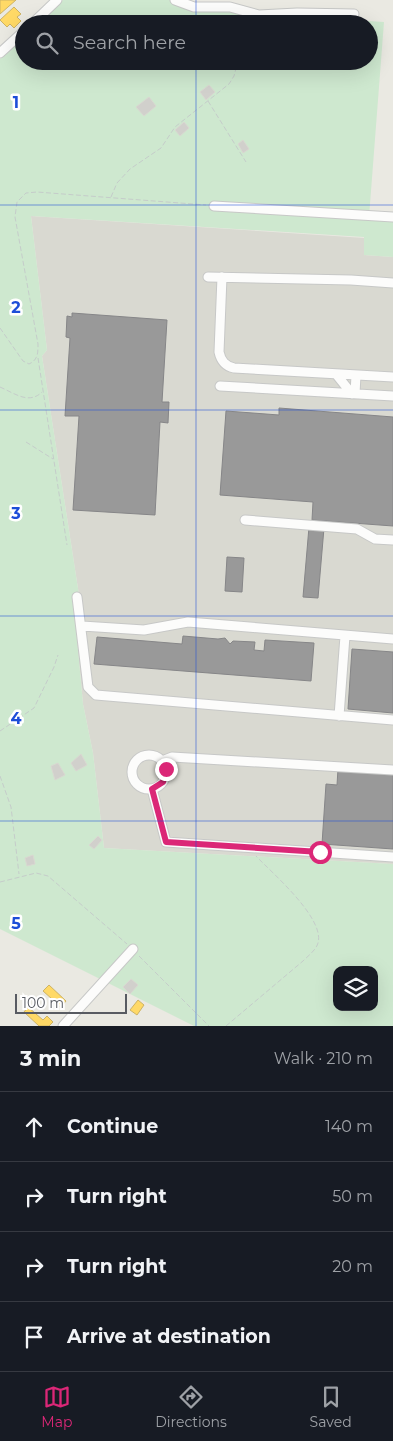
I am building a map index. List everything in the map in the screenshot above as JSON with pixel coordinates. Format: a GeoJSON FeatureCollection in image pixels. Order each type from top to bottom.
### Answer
{"type":"FeatureCollection","features":[{"type":"Feature","properties":{"kind":"street"},"geometry":{"type":"LineString","coordinates":[[41,15],[57,0]]}},
{"type":"Feature","properties":{"kind":"street"},"geometry":{"type":"LineString","coordinates":[[175,0],[194,6],[230,6],[260,15],[298,13],[354,14]]}},
{"type":"Feature","properties":{"kind":"street"},"geometry":{"type":"LineString","coordinates":[[0,53],[15,39]]}},
{"type":"Feature","properties":{"kind":"street"},"geometry":{"type":"LineString","coordinates":[[214,206],[393,217]]}},
{"type":"Feature","properties":{"kind":"street"},"geometry":{"type":"LineString","coordinates":[[208,277],[351,280],[393,284]]}},
{"type":"Feature","properties":{"kind":"street"},"geometry":{"type":"LineString","coordinates":[[222,277],[219,352],[224,363],[234,368],[393,377]]}},
{"type":"Feature","properties":{"kind":"street"},"geometry":{"type":"LineString","coordinates":[[336,374],[354,394]]}},
{"type":"Feature","properties":{"kind":"street"},"geometry":{"type":"LineString","coordinates":[[354,394],[356,375]]}},
{"type":"Feature","properties":{"kind":"street"},"geometry":{"type":"LineString","coordinates":[[220,386],[393,396]]}},
{"type":"Feature","properties":{"kind":"street"},"geometry":{"type":"LineString","coordinates":[[245,520],[357,529],[375,539],[393,540]]}},
{"type":"Feature","properties":{"kind":"street"},"geometry":{"type":"LineString","coordinates":[[77,598],[82,626],[88,687],[96,695],[393,720]]}},
{"type":"Feature","properties":{"kind":"street"},"geometry":{"type":"LineString","coordinates":[[82,626],[144,630],[188,622],[393,639]]}},
{"type":"Feature","properties":{"kind":"street"},"geometry":{"type":"LineString","coordinates":[[339,716],[345,636]]}},
{"type":"Feature","properties":{"kind":"street"},"geometry":{"type":"LineString","coordinates":[[148,755],[156,756],[162,761],[166,769],[165,778],[160,785],[152,789],[143,788],[135,782],[132,773],[134,764],[140,758],[148,755]]}},
{"type":"Feature","properties":{"kind":"street"},"geometry":{"type":"LineString","coordinates":[[162,761],[172,757],[393,770]]}},
{"type":"Feature","properties":{"kind":"street"},"geometry":{"type":"LineString","coordinates":[[152,789],[166,842],[393,857]]}},
{"type":"Feature","properties":{"kind":"street"},"geometry":{"type":"LineString","coordinates":[[63,1026],[133,950]]}},
{"type":"Feature","properties":{"kind":"path"},"geometry":{"type":"LineString","coordinates":[[111,197],[117,183],[130,169],[160,148],[175,127],[229,84],[236,70]]}},
{"type":"Feature","properties":{"kind":"path"},"geometry":{"type":"LineString","coordinates":[[208,101],[246,162]]}},
{"type":"Feature","properties":{"kind":"path"},"geometry":{"type":"LineString","coordinates":[[67,545],[37,356],[38,344],[15,217],[16,202],[26,193],[37,192],[214,206]]}},
{"type":"Feature","properties":{"kind":"path"},"geometry":{"type":"LineString","coordinates":[[0,328],[23,361],[31,363],[37,356]]}},
{"type":"Feature","properties":{"kind":"path"},"geometry":{"type":"LineString","coordinates":[[0,387],[27,399],[34,399],[43,391]]}},
{"type":"Feature","properties":{"kind":"path"},"geometry":{"type":"LineString","coordinates":[[26,442],[54,460]]}},
{"type":"Feature","properties":{"kind":"path"},"geometry":{"type":"LineString","coordinates":[[0,731],[34,708],[58,655]]}},
{"type":"Feature","properties":{"kind":"path"},"geometry":{"type":"LineString","coordinates":[[0,776],[11,807],[19,875]]}},
{"type":"Feature","properties":{"kind":"path"},"geometry":{"type":"LineString","coordinates":[[226,1026],[314,950],[318,941],[317,928],[303,905],[251,850]]}},
{"type":"Feature","properties":{"kind":"path"},"geometry":{"type":"LineString","coordinates":[[0,882],[19,875],[36,873],[48,876],[133,950],[208,1026]]}},
{"type":"Feature","properties":{"kind":"shaded area"},"geometry":{"type":"Polygon","coordinates":[[[31,216],[365,238],[364,255],[393,257],[393,864],[104,848],[93,753],[83,704],[73,596],[79,595],[42,356],[47,350],[31,216]]]}},
{"type":"Feature","properties":{"kind":"green space"},"geometry":{"type":"Polygon","coordinates":[[[63,0],[173,0],[194,10],[273,15],[47,15],[63,0]]]}},
{"type":"Feature","properties":{"kind":"green space"},"geometry":{"type":"Polygon","coordinates":[[[378,22],[384,22],[369,217],[393,219],[393,257],[364,255],[364,237],[31,216],[47,350],[42,356],[79,595],[73,596],[83,704],[93,753],[104,848],[393,864],[393,1026],[194,1026],[0,929],[0,59],[15,45],[15,70],[378,70],[378,22]]]}},
{"type":"Feature","properties":{"kind":"building: Homes"},"geometry":{"type":"Polygon","coordinates":[[[0,0],[16,0],[0,14],[0,0]]]}},
{"type":"Feature","properties":{"kind":"building: Homes"},"geometry":{"type":"Polygon","coordinates":[[[14,7],[21,14],[15,15],[14,28],[10,24],[7,27],[0,20],[14,7]]]}},
{"type":"Feature","properties":{"kind":"building: Homes"},"geometry":{"type":"Polygon","coordinates":[[[49,985],[66,1001],[61,1007],[43,991],[49,985]]]}},
{"type":"Feature","properties":{"kind":"building: Homes"},"geometry":{"type":"Polygon","coordinates":[[[138,1000],[144,1005],[137,1015],[130,1010],[138,1000]]]}},
{"type":"Feature","properties":{"kind":"building: Homes"},"geometry":{"type":"Polygon","coordinates":[[[28,1007],[43,1020],[47,1016],[53,1022],[49,1026],[39,1026],[24,1012],[28,1007]]]}},
{"type":"Feature","properties":{"kind":"building: Industry"},"geometry":{"type":"Polygon","coordinates":[[[72,313],[167,320],[162,402],[169,402],[168,423],[160,422],[155,515],[73,510],[79,416],[65,416],[70,338],[66,337],[67,316],[72,317],[72,313]]]}},
{"type":"Feature","properties":{"kind":"building: Industry"},"geometry":{"type":"Polygon","coordinates":[[[279,408],[393,417],[393,526],[312,520],[313,502],[220,495],[226,411],[279,415],[279,408]]]}},
{"type":"Feature","properties":{"kind":"building: Industry"},"geometry":{"type":"Polygon","coordinates":[[[309,527],[324,528],[318,598],[303,597],[309,527]]]}},
{"type":"Feature","properties":{"kind":"building: Industry"},"geometry":{"type":"Polygon","coordinates":[[[227,557],[244,558],[242,592],[225,591],[227,557]]]}},
{"type":"Feature","properties":{"kind":"building: Industry"},"geometry":{"type":"Polygon","coordinates":[[[183,636],[225,638],[230,644],[233,641],[255,642],[254,650],[264,651],[265,640],[314,643],[311,681],[94,664],[97,637],[182,644],[183,636]]]}},
{"type":"Feature","properties":{"kind":"building: Industry"},"geometry":{"type":"Polygon","coordinates":[[[352,649],[393,652],[393,713],[348,709],[352,649]]]}},
{"type":"Feature","properties":{"kind":"building: Industry"},"geometry":{"type":"Polygon","coordinates":[[[338,769],[393,773],[393,849],[322,844],[326,784],[337,785],[338,769]]]}},
{"type":"Feature","properties":{"kind":"building: Other"},"geometry":{"type":"Polygon","coordinates":[[[209,85],[215,92],[206,100],[200,92],[209,85]]]}},
{"type":"Feature","properties":{"kind":"building: Other"},"geometry":{"type":"Polygon","coordinates":[[[149,97],[156,106],[144,116],[136,107],[149,97]]]}},
{"type":"Feature","properties":{"kind":"building: Other"},"geometry":{"type":"Polygon","coordinates":[[[184,122],[189,128],[180,136],[175,130],[184,122]]]}},
{"type":"Feature","properties":{"kind":"building: Other"},"geometry":{"type":"Polygon","coordinates":[[[243,140],[249,149],[243,153],[238,144],[243,140]]]}},
{"type":"Feature","properties":{"kind":"building: Other"},"geometry":{"type":"Polygon","coordinates":[[[81,754],[87,765],[76,771],[71,763],[81,754]]]}},
{"type":"Feature","properties":{"kind":"building: Other"},"geometry":{"type":"Polygon","coordinates":[[[58,763],[65,775],[55,780],[51,766],[58,763]]]}},
{"type":"Feature","properties":{"kind":"building: Other"},"geometry":{"type":"Polygon","coordinates":[[[98,836],[102,840],[94,849],[89,845],[98,836]]]}},
{"type":"Feature","properties":{"kind":"building: Other"},"geometry":{"type":"Polygon","coordinates":[[[33,855],[35,864],[27,866],[25,858],[33,855]]]}},
{"type":"Feature","properties":{"kind":"building: Other"},"geometry":{"type":"Polygon","coordinates":[[[131,979],[138,985],[130,994],[123,987],[131,979]]]}},
{"type":"Feature","properties":{"kind":"route"},"geometry":{"type":"LineString","coordinates":[[166,769],[163,782],[152,789],[166,842],[320,852]]}}]}
